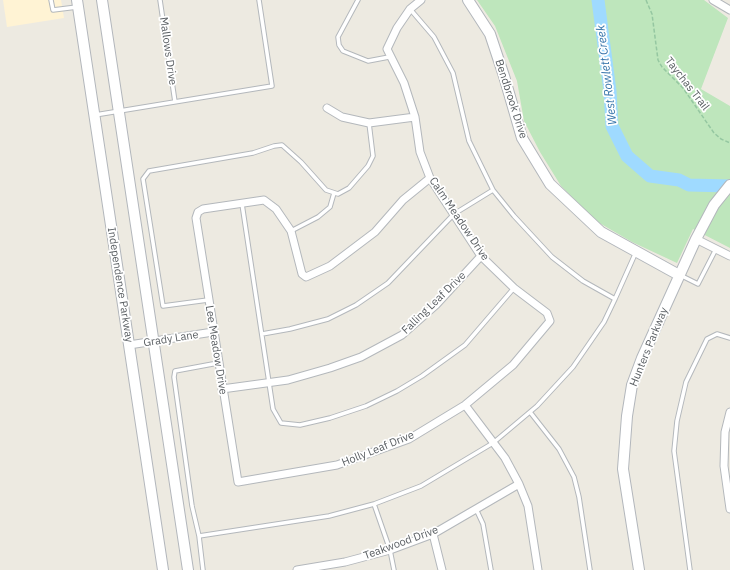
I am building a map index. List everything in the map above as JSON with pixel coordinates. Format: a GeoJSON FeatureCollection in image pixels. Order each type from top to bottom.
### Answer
{"type":"FeatureCollection","features":[{"type":"Feature","properties":{"kind":"main road"},"geometry":{"type":"LineString","coordinates":[[102,0],[188,570]]}},
{"type":"Feature","properties":{"kind":"main road","name":"Bendbrook Drive"},"geometry":{"type":"LineString","coordinates":[[468,0],[490,34],[522,138],[550,184],[601,232],[680,275]]}},
{"type":"Feature","properties":{"kind":"main road","name":"Independence Parkway"},"geometry":{"type":"LineString","coordinates":[[78,3],[164,570]]}},
{"type":"Feature","properties":{"kind":"main road","name":"Hunters Parkway"},"geometry":{"type":"LineString","coordinates":[[639,570],[623,469],[627,416],[632,385],[696,239],[714,205],[730,185]]}},
{"type":"Feature","properties":{"kind":"street"},"geometry":{"type":"LineString","coordinates":[[410,10],[421,0]]}},
{"type":"Feature","properties":{"kind":"street"},"geometry":{"type":"LineString","coordinates":[[713,0],[730,10]]}},
{"type":"Feature","properties":{"kind":"street","name":"Calm Meadow Drive"},"geometry":{"type":"LineString","coordinates":[[410,10],[397,28],[387,50],[389,57],[404,84],[415,117],[420,152],[430,178],[481,256],[514,288],[547,313],[550,321]]}},
{"type":"Feature","properties":{"kind":"street"},"geometry":{"type":"LineString","coordinates":[[327,108],[342,117],[369,123],[415,117]]}},
{"type":"Feature","properties":{"kind":"street"},"geometry":{"type":"LineString","coordinates":[[242,204],[264,200],[276,208],[291,231],[302,274],[306,277],[330,266],[375,232],[403,200],[430,178]]}},
{"type":"Feature","properties":{"kind":"street","name":"Lee Meadow Drive"},"geometry":{"type":"LineString","coordinates":[[238,482],[196,218],[198,212],[203,209],[242,204]]}},
{"type":"Feature","properties":{"kind":"street"},"geometry":{"type":"LineString","coordinates":[[696,239],[730,256]]}},
{"type":"Feature","properties":{"kind":"street","name":"Falling Leaf Drive"},"geometry":{"type":"LineString","coordinates":[[222,389],[288,380],[361,358],[402,335],[436,305],[481,256]]}},
{"type":"Feature","properties":{"kind":"street","name":"Holly Leaf Drive"},"geometry":{"type":"LineString","coordinates":[[238,482],[337,465],[409,439],[466,405],[513,365],[550,321]]}},
{"type":"Feature","properties":{"kind":"street","name":"Grady Lane"},"geometry":{"type":"LineString","coordinates":[[129,345],[213,332]]}},
{"type":"Feature","properties":{"kind":"street"},"geometry":{"type":"LineString","coordinates":[[466,405],[494,443],[519,484],[528,506],[538,570]]}},
{"type":"Feature","properties":{"kind":"street"},"geometry":{"type":"LineString","coordinates":[[730,412],[725,432],[724,466],[730,509]]}},
{"type":"Feature","properties":{"kind":"street","name":"Teakwood Drive"},"geometry":{"type":"LineString","coordinates":[[297,570],[345,566],[433,534],[519,484]]}},
{"type":"Feature","properties":{"kind":"street"},"geometry":{"type":"LineString","coordinates":[[433,534],[442,570]]}},
{"type":"Feature","properties":{"kind":"lane"},"geometry":{"type":"LineString","coordinates":[[51,0],[53,10],[78,3]]}},
{"type":"Feature","properties":{"kind":"lane","name":"Mallows Drive"},"geometry":{"type":"LineString","coordinates":[[160,0],[175,102]]}},
{"type":"Feature","properties":{"kind":"lane"},"geometry":{"type":"LineString","coordinates":[[94,115],[272,86],[259,0]]}},
{"type":"Feature","properties":{"kind":"lane"},"geometry":{"type":"LineString","coordinates":[[358,0],[338,37],[339,45],[343,51],[368,61],[389,57]]}},
{"type":"Feature","properties":{"kind":"lane"},"geometry":{"type":"LineString","coordinates":[[410,10],[434,37],[453,73],[469,141],[493,190],[514,216],[552,257],[583,281],[615,299]]}},
{"type":"Feature","properties":{"kind":"lane"},"geometry":{"type":"LineString","coordinates":[[208,300],[163,306],[143,179],[149,171],[253,153],[282,145],[301,162],[326,190],[338,194],[349,188],[368,166],[373,156],[369,123]]}},
{"type":"Feature","properties":{"kind":"lane"},"geometry":{"type":"LineString","coordinates":[[262,334],[290,329],[328,319],[356,305],[388,283],[454,214],[493,190]]}},
{"type":"Feature","properties":{"kind":"lane"},"geometry":{"type":"LineString","coordinates":[[291,231],[318,217],[330,207],[334,193]]}},
{"type":"Feature","properties":{"kind":"lane"},"geometry":{"type":"LineString","coordinates":[[242,204],[272,409],[281,423],[300,425],[330,418],[366,406],[397,391],[422,376],[465,345],[514,288]]}},
{"type":"Feature","properties":{"kind":"lane"},"geometry":{"type":"LineString","coordinates":[[680,275],[698,284],[716,249]]}},
{"type":"Feature","properties":{"kind":"lane"},"geometry":{"type":"LineString","coordinates":[[199,536],[322,517],[374,504],[421,486],[494,443],[530,412],[573,367],[604,322],[637,252]]}},
{"type":"Feature","properties":{"kind":"lane"},"geometry":{"type":"LineString","coordinates":[[690,570],[674,458],[677,421],[686,382],[707,339],[717,334],[730,338]]}},
{"type":"Feature","properties":{"kind":"lane"},"geometry":{"type":"LineString","coordinates":[[203,570],[199,536],[192,506],[174,377],[175,371],[218,363]]}},
{"type":"Feature","properties":{"kind":"lane"},"geometry":{"type":"LineString","coordinates":[[530,412],[559,449],[574,476],[579,497],[590,570]]}},
{"type":"Feature","properties":{"kind":"lane"},"geometry":{"type":"LineString","coordinates":[[374,504],[390,550],[394,570]]}},
{"type":"Feature","properties":{"kind":"lane"},"geometry":{"type":"LineString","coordinates":[[476,509],[483,524],[491,570]]}},
{"type":"Feature","properties":{"kind":"path","name":"Taychas Trail"},"geometry":{"type":"LineString","coordinates":[[646,0],[652,14],[658,60],[662,67],[683,88],[714,133],[721,139],[730,143]]}},
{"type":"Feature","properties":{"kind":"shaded area"},"geometry":{"type":"Polygon","coordinates":[[[3,0],[61,0],[64,18],[7,27],[3,0]]]}},
{"type":"Feature","properties":{"kind":"green space"},"geometry":{"type":"Polygon","coordinates":[[[477,0],[704,0],[728,18],[701,89],[730,106],[730,248],[693,229],[677,263],[632,242],[596,221],[561,186],[540,152],[524,121],[517,81],[495,26],[477,0]]]}},
{"type":"Feature","properties":{"kind":"waterway","name":"West Rowlett Creek"},"geometry":{"type":"LineString","coordinates":[[598,0],[610,91],[612,126],[627,156],[650,176],[679,180],[689,185],[730,186]]}}]}
